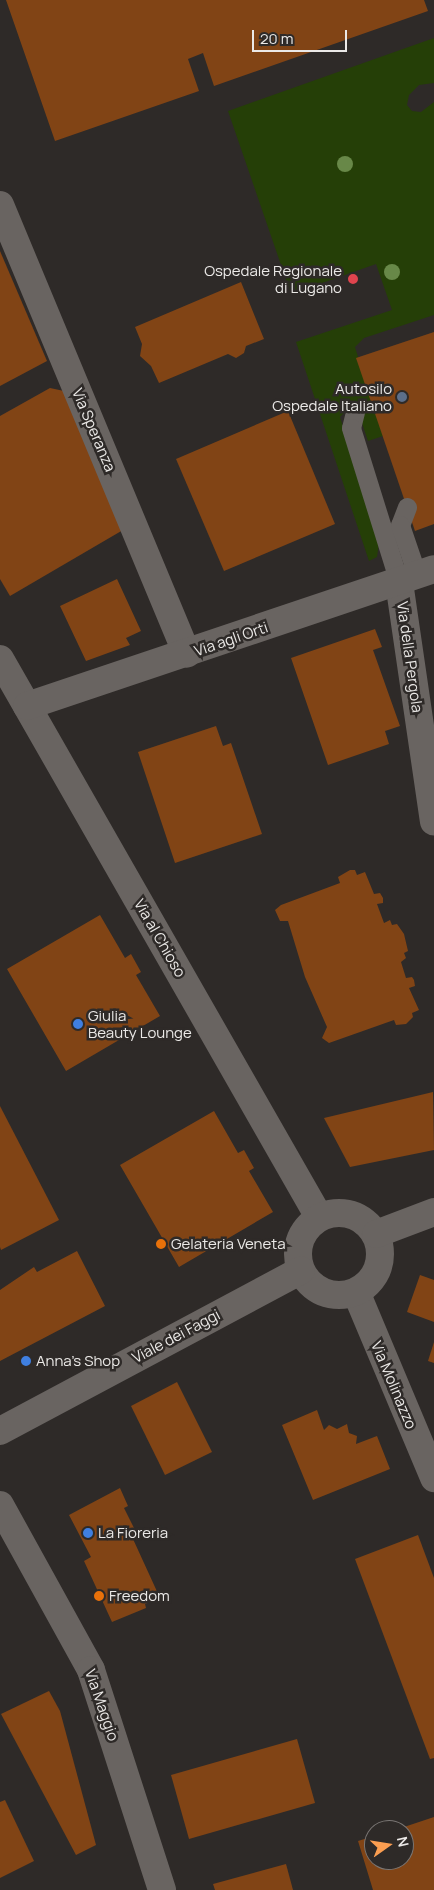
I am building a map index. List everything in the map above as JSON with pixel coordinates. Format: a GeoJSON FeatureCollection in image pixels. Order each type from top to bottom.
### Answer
{"type":"FeatureCollection","features":[{"type":"Feature","properties":{"kind":"street","name":"Via Speranza"},"geometry":{"type":"LineString","coordinates":[[0,205],[187,654]]}},
{"type":"Feature","properties":{"kind":"street","name":"Via agli Orti"},"geometry":{"type":"LineString","coordinates":[[27,706],[187,654],[417,575]]}},
{"type":"Feature","properties":{"kind":"street","name":"Via della Pergola"},"geometry":{"type":"LineString","coordinates":[[417,575],[434,821]]}},
{"type":"Feature","properties":{"kind":"street","name":"Via al Chioso"},"geometry":{"type":"LineString","coordinates":[[0,659],[319,1217]]}},
{"type":"Feature","properties":{"kind":"street"},"geometry":{"type":"LineString","coordinates":[[376,1234],[434,1212]]}},
{"type":"Feature","properties":{"kind":"street"},"geometry":{"type":"LineString","coordinates":[[333,1213],[351,1214],[361,1219],[376,1234],[380,1251],[378,1268],[369,1282],[356,1292],[334,1295],[324,1292],[314,1287],[301,1270],[298,1260],[300,1240],[319,1217],[333,1213]]}},
{"type":"Feature","properties":{"kind":"street","name":"Viale dei Faggi"},"geometry":{"type":"LineString","coordinates":[[0,1431],[301,1270]]}},
{"type":"Feature","properties":{"kind":"street","name":"Via Molinazzo"},"geometry":{"type":"LineString","coordinates":[[356,1292],[434,1478]]}},
{"type":"Feature","properties":{"kind":"street","name":"Via Maggio"},"geometry":{"type":"LineString","coordinates":[[0,1505],[91,1670],[162,1890]]}},
{"type":"Feature","properties":{"kind":"lane"},"geometry":{"type":"LineString","coordinates":[[355,412],[351,428],[417,575]]}},
{"type":"Feature","properties":{"kind":"lane"},"geometry":{"type":"LineString","coordinates":[[407,507],[400,525],[417,575]]}},
{"type":"Feature","properties":{"kind":"green space"},"geometry":{"type":"Polygon","coordinates":[[[434,38],[434,83],[419,85],[409,95],[407,105],[412,111],[421,112],[434,102],[434,315],[364,338],[355,347],[383,436],[368,441],[360,417],[348,409],[340,417],[379,543],[377,557],[369,561],[296,342],[392,310],[376,264],[291,294],[228,111],[434,38]]]}},
{"type":"Feature","properties":{"kind":"building"},"geometry":{"type":"Polygon","coordinates":[[[6,0],[424,0],[428,11],[214,86],[203,53],[188,59],[199,91],[55,141],[6,0]]]}},
{"type":"Feature","properties":{"kind":"building"},"geometry":{"type":"Polygon","coordinates":[[[0,251],[47,361],[0,386],[0,251]]]}},
{"type":"Feature","properties":{"kind":"building"},"geometry":{"type":"Polygon","coordinates":[[[241,282],[264,339],[246,346],[244,353],[236,358],[228,354],[159,383],[151,366],[140,356],[142,344],[135,327],[241,282]]]}},
{"type":"Feature","properties":{"kind":"building","name":"Autosilo Ospedale Italiano"},"geometry":{"type":"Polygon","coordinates":[[[434,332],[434,524],[415,531],[356,358],[434,332]]]}},
{"type":"Feature","properties":{"kind":"building"},"geometry":{"type":"Polygon","coordinates":[[[50,388],[64,391],[123,530],[10,596],[0,579],[0,416],[50,388]]]}},
{"type":"Feature","properties":{"kind":"building"},"geometry":{"type":"Polygon","coordinates":[[[288,411],[335,524],[224,571],[176,459],[288,411]]]}},
{"type":"Feature","properties":{"kind":"building"},"geometry":{"type":"Polygon","coordinates":[[[117,579],[141,631],[126,638],[130,645],[86,661],[60,606],[117,579]]]}},
{"type":"Feature","properties":{"kind":"building"},"geometry":{"type":"Polygon","coordinates":[[[375,629],[382,647],[373,650],[400,726],[385,731],[389,744],[328,765],[291,658],[375,629]]]}},
{"type":"Feature","properties":{"kind":"building"},"geometry":{"type":"Polygon","coordinates":[[[216,726],[223,746],[231,743],[262,834],[175,863],[138,752],[216,726]]]}},
{"type":"Feature","properties":{"kind":"building"},"geometry":{"type":"Polygon","coordinates":[[[350,870],[355,870],[357,875],[365,872],[374,894],[380,893],[383,898],[383,903],[377,904],[384,923],[390,920],[392,925],[397,924],[404,934],[408,951],[404,953],[406,958],[401,962],[406,978],[412,977],[414,980],[415,986],[409,988],[419,1010],[412,1013],[413,1017],[406,1024],[396,1025],[394,1020],[329,1043],[322,1038],[327,1027],[305,977],[288,921],[280,921],[275,910],[281,905],[340,883],[338,877],[350,870]]]}},
{"type":"Feature","properties":{"kind":"building"},"geometry":{"type":"Polygon","coordinates":[[[100,915],[125,958],[131,954],[141,972],[136,975],[160,1016],[66,1071],[7,969],[100,915]]]}},
{"type":"Feature","properties":{"kind":"building"},"geometry":{"type":"Polygon","coordinates":[[[433,1092],[434,1150],[350,1167],[324,1118],[433,1092]]]}},
{"type":"Feature","properties":{"kind":"building"},"geometry":{"type":"Polygon","coordinates":[[[0,1106],[59,1220],[1,1250],[0,1247],[0,1106]]]}},
{"type":"Feature","properties":{"kind":"building"},"geometry":{"type":"Polygon","coordinates":[[[214,1111],[238,1153],[244,1150],[254,1168],[249,1171],[273,1212],[179,1267],[120,1165],[214,1111]]]}},
{"type":"Feature","properties":{"kind":"building"},"geometry":{"type":"Polygon","coordinates":[[[77,1251],[105,1306],[0,1361],[0,1290],[34,1267],[37,1272],[77,1251]]]}},
{"type":"Feature","properties":{"kind":"building"},"geometry":{"type":"Polygon","coordinates":[[[420,1275],[434,1280],[434,1322],[407,1312],[420,1275]]]}},
{"type":"Feature","properties":{"kind":"building"},"geometry":{"type":"Polygon","coordinates":[[[434,1342],[434,1363],[428,1361],[434,1342]]]}},
{"type":"Feature","properties":{"kind":"building"},"geometry":{"type":"Polygon","coordinates":[[[177,1382],[212,1452],[165,1475],[131,1406],[177,1382]]]}},
{"type":"Feature","properties":{"kind":"building"},"geometry":{"type":"Polygon","coordinates":[[[317,1410],[324,1430],[329,1425],[337,1429],[347,1424],[349,1433],[357,1436],[356,1444],[377,1436],[390,1469],[313,1500],[282,1425],[317,1410]]]}},
{"type":"Feature","properties":{"kind":"building"},"geometry":{"type":"Polygon","coordinates":[[[120,1488],[128,1506],[124,1508],[138,1536],[133,1539],[160,1598],[145,1604],[146,1608],[112,1622],[84,1561],[91,1557],[69,1515],[120,1488]]]}},
{"type":"Feature","properties":{"kind":"building"},"geometry":{"type":"Polygon","coordinates":[[[418,1535],[434,1578],[434,1758],[430,1759],[355,1559],[418,1535]]]}},
{"type":"Feature","properties":{"kind":"building"},"geometry":{"type":"Polygon","coordinates":[[[49,1691],[60,1711],[96,1845],[76,1855],[1,1714],[49,1691]]]}},
{"type":"Feature","properties":{"kind":"building"},"geometry":{"type":"Polygon","coordinates":[[[297,1739],[315,1803],[189,1839],[171,1775],[297,1739]]]}},
{"type":"Feature","properties":{"kind":"building"},"geometry":{"type":"Polygon","coordinates":[[[5,1800],[34,1861],[0,1878],[0,1802],[5,1800]]]}},
{"type":"Feature","properties":{"kind":"building"},"geometry":{"type":"Polygon","coordinates":[[[434,1817],[434,1890],[373,1890],[367,1870],[414,1870],[414,1824],[434,1817]]]}},
{"type":"Feature","properties":{"kind":"building"},"geometry":{"type":"Polygon","coordinates":[[[364,1839],[364,1861],[358,1841],[364,1839]]]}},
{"type":"Feature","properties":{"kind":"building"},"geometry":{"type":"Polygon","coordinates":[[[286,1864],[293,1890],[215,1890],[213,1884],[286,1864]]]}},
{"type":"Feature","properties":{"kind":"place","name":"Ospedale Regionale di Lugano"},"geometry":{"type":"Point","coordinates":[353,279]}},
{"type":"Feature","properties":{"kind":"place","name":"Autosilo Ospedale Italiano"},"geometry":{"type":"Point","coordinates":[402,397]}},
{"type":"Feature","properties":{"kind":"place","name":"Giulia Beauty Lounge"},"geometry":{"type":"Point","coordinates":[78,1024]}},
{"type":"Feature","properties":{"kind":"place","name":"Gelateria Veneta"},"geometry":{"type":"Point","coordinates":[161,1244]}},
{"type":"Feature","properties":{"kind":"place","name":"Anna's Shop"},"geometry":{"type":"Point","coordinates":[26,1361]}},
{"type":"Feature","properties":{"kind":"place","name":"La Fioreria"},"geometry":{"type":"Point","coordinates":[88,1533]}},
{"type":"Feature","properties":{"kind":"place","name":"Freedom"},"geometry":{"type":"Point","coordinates":[99,1596]}}]}
